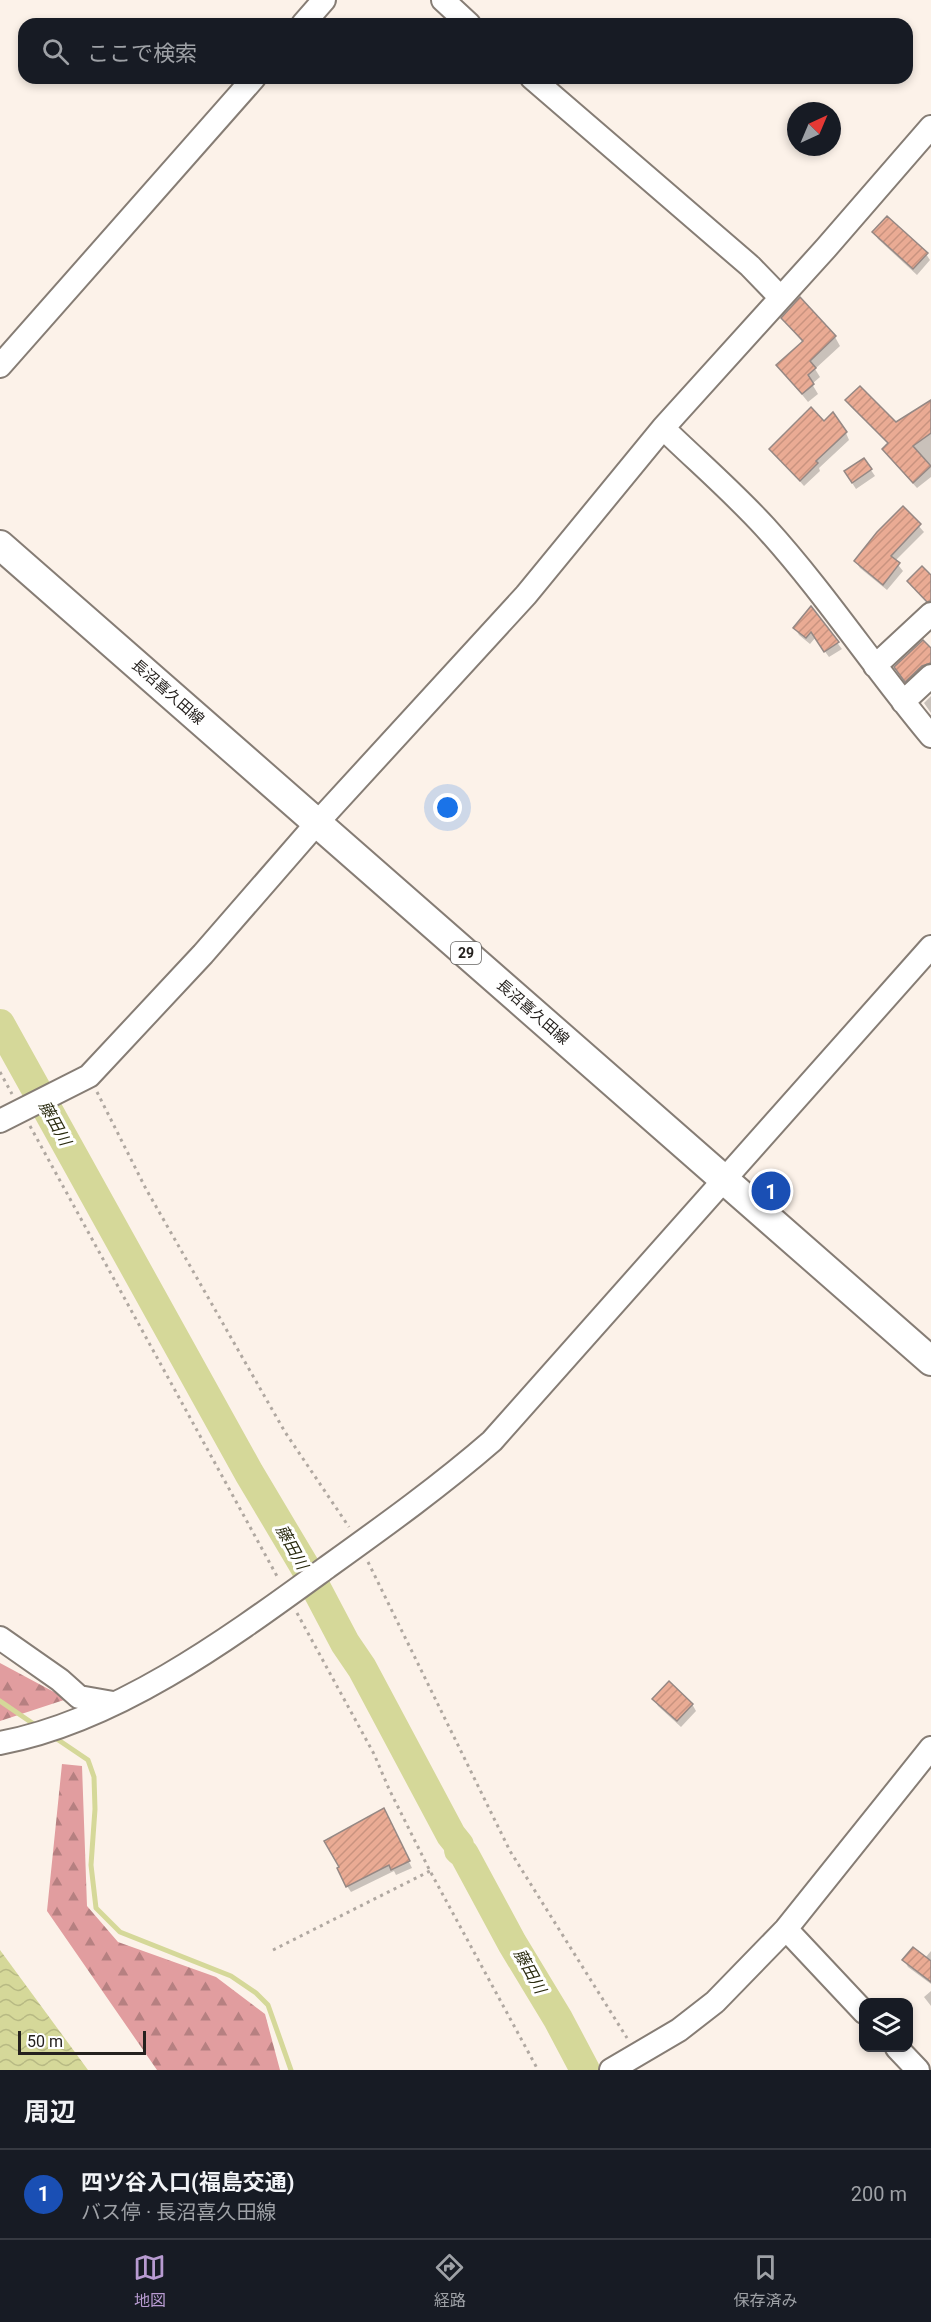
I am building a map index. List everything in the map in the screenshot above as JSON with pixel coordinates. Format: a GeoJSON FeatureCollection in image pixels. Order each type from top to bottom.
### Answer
{"type":"FeatureCollection","features":[{"type":"Feature","properties":{"kind":"main road","name":"長沼喜久田線"},"geometry":{"type":"LineString","coordinates":[[0,545],[931,1361]]}},
{"type":"Feature","properties":{"kind":"street"},"geometry":{"type":"LineString","coordinates":[[308,18],[324,0]]}},
{"type":"Feature","properties":{"kind":"street"},"geometry":{"type":"LineString","coordinates":[[443,0],[462,18]]}},
{"type":"Feature","properties":{"kind":"street"},"geometry":{"type":"LineString","coordinates":[[0,366],[249,84]]}},
{"type":"Feature","properties":{"kind":"street"},"geometry":{"type":"LineString","coordinates":[[539,84],[742,259],[780,297]]}},
{"type":"Feature","properties":{"kind":"street"},"geometry":{"type":"LineString","coordinates":[[0,1121],[89,1076],[203,954],[317,823],[526,596],[663,428],[826,248],[931,127]]}},
{"type":"Feature","properties":{"kind":"street"},"geometry":{"type":"LineString","coordinates":[[663,428],[765,527],[931,736]]}},
{"type":"Feature","properties":{"kind":"street"},"geometry":{"type":"LineString","coordinates":[[875,666],[931,614]]}},
{"type":"Feature","properties":{"kind":"street"},"geometry":{"type":"LineString","coordinates":[[903,702],[931,676]]}},
{"type":"Feature","properties":{"kind":"street"},"geometry":{"type":"LineString","coordinates":[[0,1743],[34,1735],[78,1720],[190,1663],[288,1596],[456,1473],[492,1441],[931,947]]}},
{"type":"Feature","properties":{"kind":"street"},"geometry":{"type":"LineString","coordinates":[[0,1638],[60,1680],[79,1698],[112,1703]]}},
{"type":"Feature","properties":{"kind":"street"},"geometry":{"type":"LineString","coordinates":[[611,2070],[679,2030],[715,2002],[786,1929],[930,1749]]}},
{"type":"Feature","properties":{"kind":"street"},"geometry":{"type":"LineString","coordinates":[[930,1749],[931,1778]]}},
{"type":"Feature","properties":{"kind":"street"},"geometry":{"type":"LineString","coordinates":[[786,1929],[859,2007]]}},
{"type":"Feature","properties":{"kind":"street"},"geometry":{"type":"LineString","coordinates":[[901,2052],[918,2070]]}},
{"type":"Feature","properties":{"kind":"path"},"geometry":{"type":"LineString","coordinates":[[0,1072],[21,1110]]}},
{"type":"Feature","properties":{"kind":"path"},"geometry":{"type":"LineString","coordinates":[[89,1076],[146,1189],[285,1432],[360,1544],[510,1851],[638,2055]]}},
{"type":"Feature","properties":{"kind":"path"},"geometry":{"type":"LineString","coordinates":[[273,1950],[430,1871]]}},
{"type":"Feature","properties":{"kind":"green space"},"geometry":{"type":"Polygon","coordinates":[[[0,1663],[67,1699],[0,1721],[0,1663]]]}},
{"type":"Feature","properties":{"kind":"green space"},"geometry":{"type":"Polygon","coordinates":[[[62,1764],[82,1766],[87,1906],[118,1942],[216,1977],[265,2014],[280,2070],[157,2070],[47,1911],[62,1764]]]}},
{"type":"Feature","properties":{"kind":"water"},"geometry":{"type":"Polygon","coordinates":[[[0,1950],[88,2070],[0,2070],[0,1950]]]}},
{"type":"Feature","properties":{"kind":"building"},"geometry":{"type":"Polygon","coordinates":[[[887,216],[928,253],[913,269],[872,232],[887,216]]]}},
{"type":"Feature","properties":{"kind":"building"},"geometry":{"type":"Polygon","coordinates":[[[800,297],[836,336],[810,361],[816,368],[808,375],[814,384],[802,394],[776,365],[803,341],[781,318],[800,297]]]}},
{"type":"Feature","properties":{"kind":"building"},"geometry":{"type":"Polygon","coordinates":[[[860,386],[896,422],[931,400],[931,433],[913,446],[931,466],[913,483],[882,449],[888,443],[845,400],[860,386]]]}},
{"type":"Feature","properties":{"kind":"building"},"geometry":{"type":"Polygon","coordinates":[[[811,407],[824,421],[833,412],[847,432],[816,461],[818,463],[800,481],[769,449],[811,407]]]}},
{"type":"Feature","properties":{"kind":"building"},"geometry":{"type":"Polygon","coordinates":[[[864,458],[872,469],[852,483],[844,471],[864,458]]]}},
{"type":"Feature","properties":{"kind":"building"},"geometry":{"type":"Polygon","coordinates":[[[903,506],[921,524],[891,556],[900,563],[883,585],[854,561],[877,532],[903,506]]]}},
{"type":"Feature","properties":{"kind":"building"},"geometry":{"type":"Polygon","coordinates":[[[922,566],[931,575],[931,601],[927,602],[907,581],[922,566]]]}},
{"type":"Feature","properties":{"kind":"building"},"geometry":{"type":"Polygon","coordinates":[[[811,606],[839,642],[824,652],[811,632],[806,638],[793,628],[811,606]]]}},
{"type":"Feature","properties":{"kind":"building"},"geometry":{"type":"Polygon","coordinates":[[[923,640],[931,648],[931,663],[922,666],[905,682],[894,667],[923,640]]]}},
{"type":"Feature","properties":{"kind":"building"},"geometry":{"type":"Polygon","coordinates":[[[669,1681],[693,1704],[677,1721],[652,1699],[669,1681]]]}},
{"type":"Feature","properties":{"kind":"building"},"geometry":{"type":"Polygon","coordinates":[[[384,1808],[410,1861],[391,1870],[389,1865],[346,1887],[337,1868],[339,1867],[324,1841],[384,1808]]]}},
{"type":"Feature","properties":{"kind":"building"},"geometry":{"type":"Polygon","coordinates":[[[913,1947],[931,1961],[931,1982],[902,1960],[913,1947]]]}},
{"type":"Feature","properties":{"kind":"waterway","name":"藤田川"},"geometry":{"type":"LineString","coordinates":[[0,1024],[249,1473],[305,1567],[345,1643],[362,1668],[451,1835],[459,1845],[459,1850],[464,1854],[585,2070]]}},
{"type":"Feature","properties":{"kind":"waterway"},"geometry":{"type":"LineString","coordinates":[[0,1701],[38,1727]]}},
{"type":"Feature","properties":{"kind":"waterway"},"geometry":{"type":"LineString","coordinates":[[51,1735],[88,1760],[94,1777],[95,1809],[91,1865],[96,1908],[120,1932],[231,1976],[256,1993],[268,2005],[291,2070]]}},
{"type":"Feature","properties":{"kind":"place","name":"四ツ谷入口(福島交通)"},"geometry":{"type":"Point","coordinates":[771,1191]}}]}
